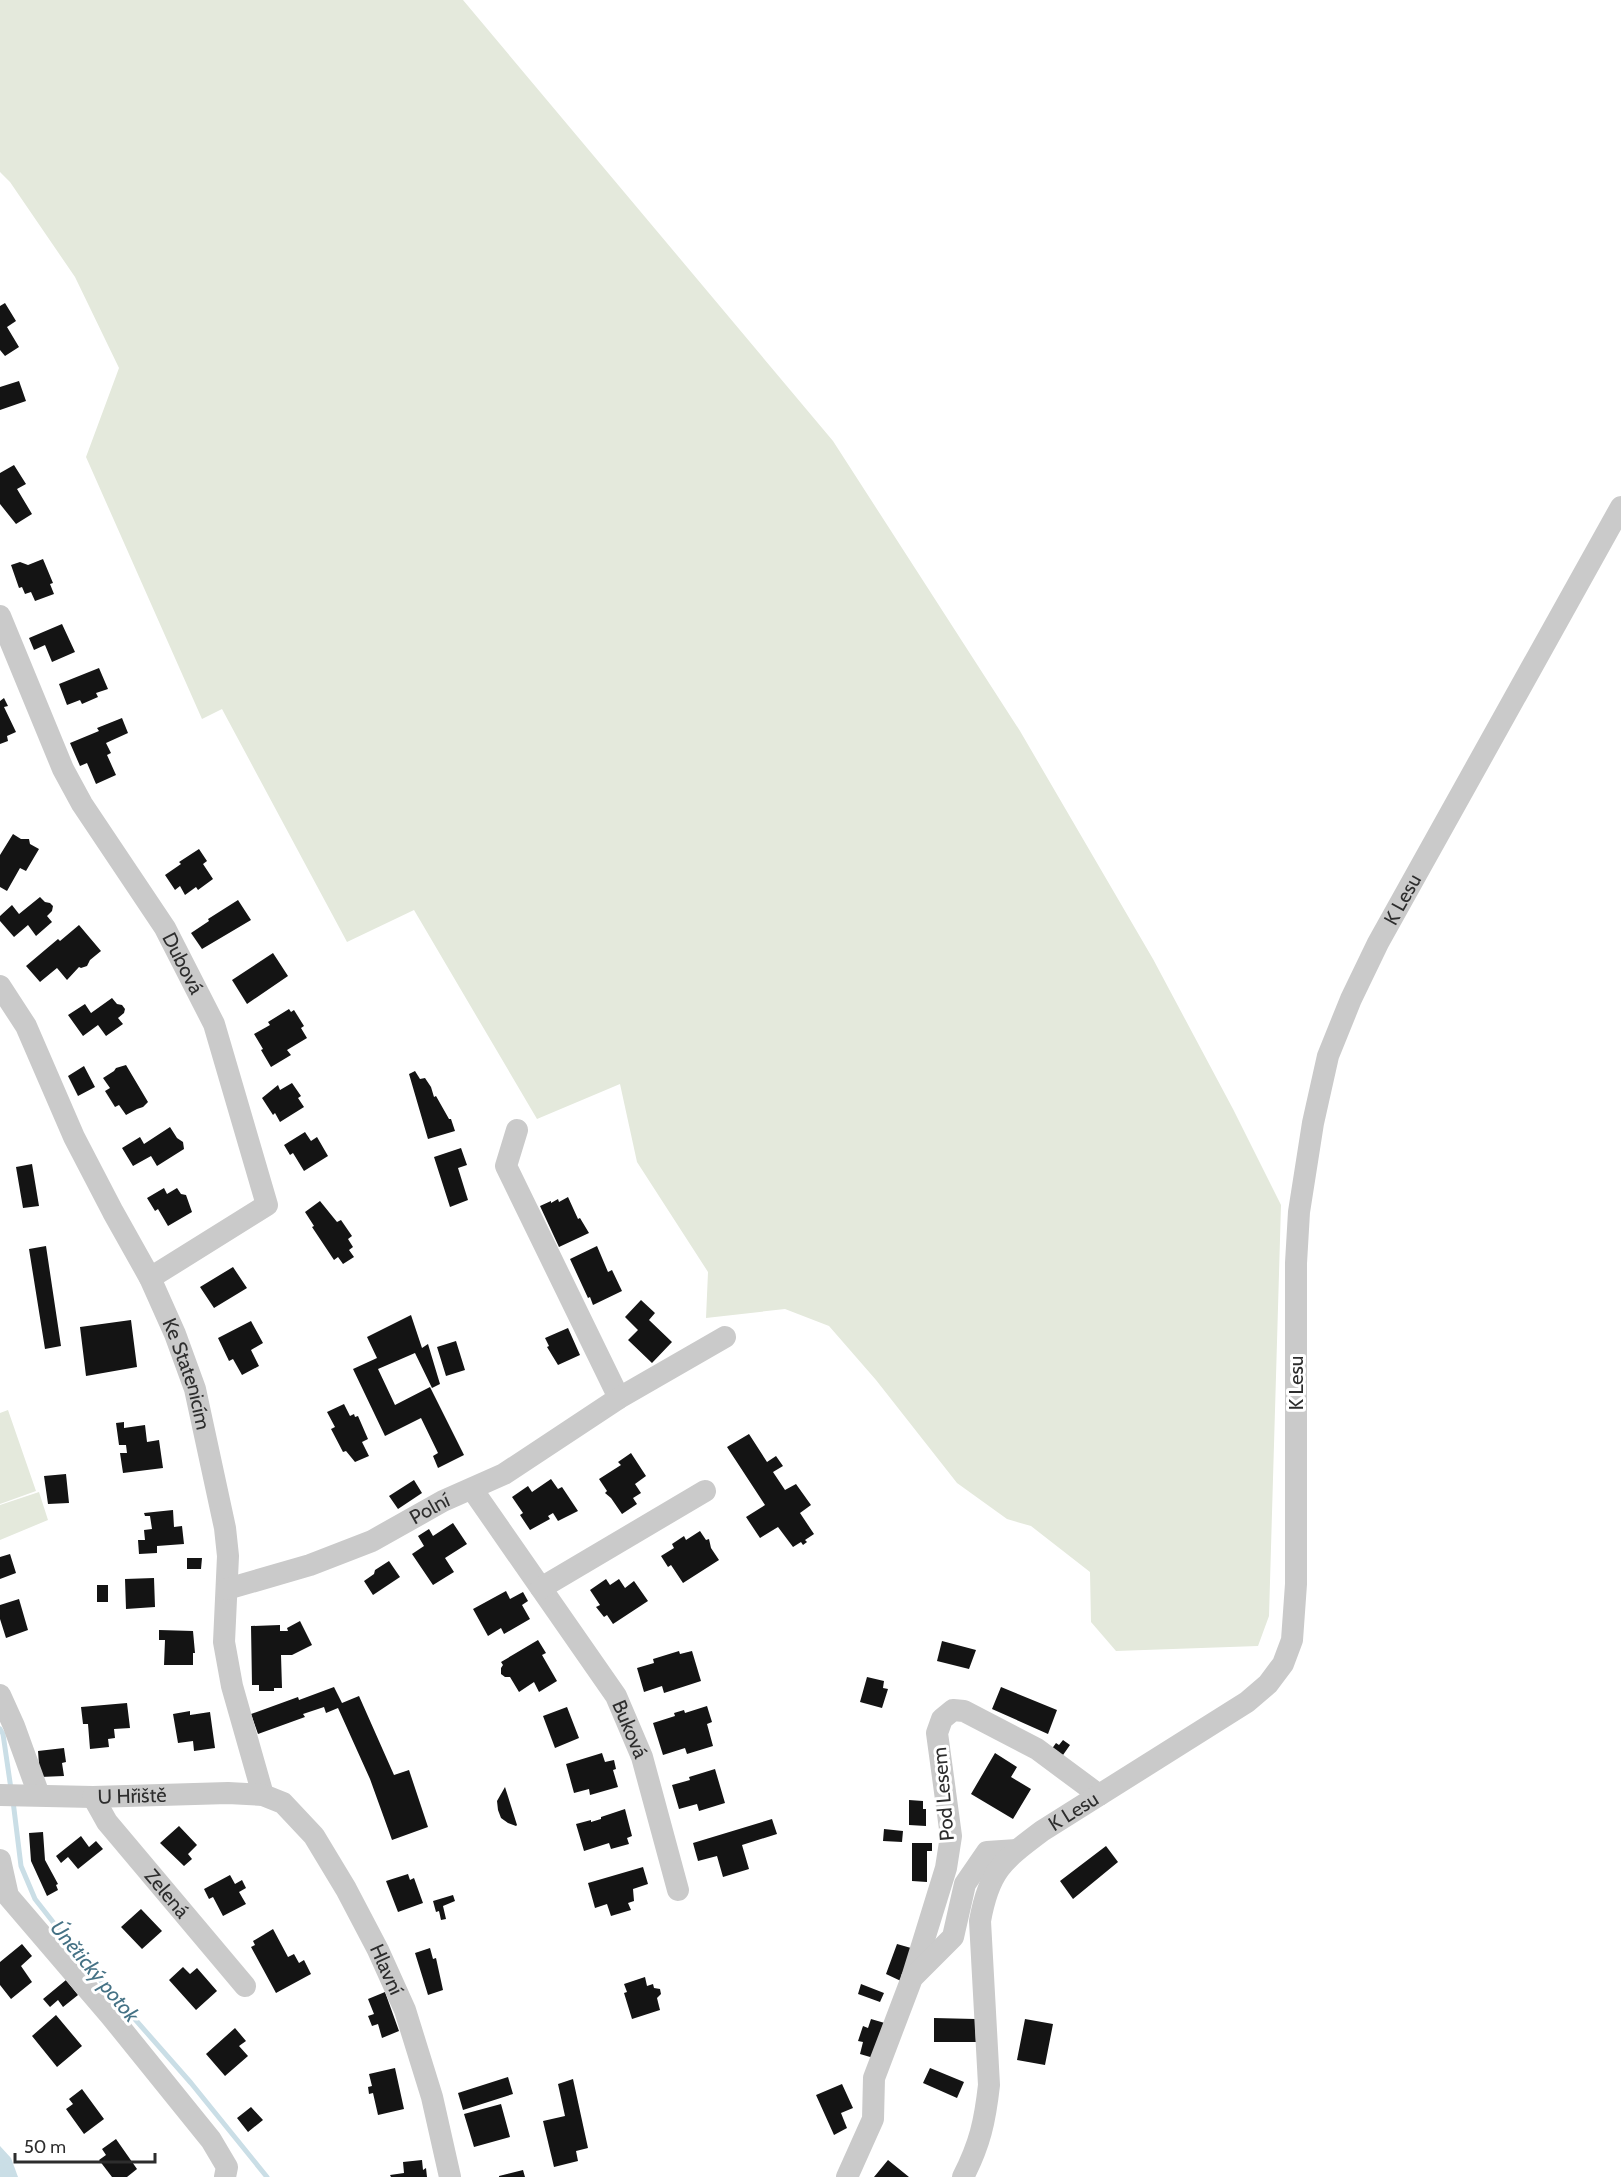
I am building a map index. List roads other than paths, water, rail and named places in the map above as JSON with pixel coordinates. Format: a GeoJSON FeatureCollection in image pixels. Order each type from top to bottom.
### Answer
{"type":"FeatureCollection","features":[{"type":"Feature","properties":{"kind":"street","name":"K Lesu"},"geometry":{"type":"LineString","coordinates":[[963,2177],[977,2150],[987,2111],[989,2085],[980,1921],[985,1894],[998,1869],[1017,1850],[1042,1831],[1247,1702],[1268,1684],[1283,1664],[1292,1640],[1296,1584],[1296,1263],[1299,1212],[1313,1123],[1328,1056],[1351,999],[1378,943],[1621,507]]}},
{"type":"Feature","properties":{"kind":"street","name":"Dubová"},"geometry":{"type":"LineString","coordinates":[[0,616],[63,769],[81,804],[165,928],[214,1024],[267,1205],[150,1278]]}},
{"type":"Feature","properties":{"kind":"street","name":"Ke Statenicím"},"geometry":{"type":"LineString","coordinates":[[0,986],[26,1026],[74,1137],[150,1278],[175,1334],[195,1389],[225,1528],[228,1556],[224,1642],[232,1686],[263,1795]]}},
{"type":"Feature","properties":{"kind":"street"},"geometry":{"type":"LineString","coordinates":[[517,1130],[506,1166],[619,1398]]}},
{"type":"Feature","properties":{"kind":"street","name":"Polní"},"geometry":{"type":"LineString","coordinates":[[227,1589],[310,1565],[372,1541],[443,1501],[504,1474],[619,1398],[725,1337]]}},
{"type":"Feature","properties":{"kind":"street","name":"Buková"},"geometry":{"type":"LineString","coordinates":[[472,1489],[616,1696],[642,1758],[678,1890]]}},
{"type":"Feature","properties":{"kind":"street"},"geometry":{"type":"LineString","coordinates":[[541,1588],[705,1491]]}},
{"type":"Feature","properties":{"kind":"street"},"geometry":{"type":"LineString","coordinates":[[0,1695],[15,1726],[31,1794]]}},
{"type":"Feature","properties":{"kind":"street","name":"Pod Lesem"},"geometry":{"type":"LineString","coordinates":[[847,2177],[873,2119],[874,2078],[912,1978],[946,1868],[951,1836],[937,1733],[942,1719],[953,1710],[971,1714],[1037,1749],[1098,1795]]}},
{"type":"Feature","properties":{"kind":"street","name":"U Hřiště"},"geometry":{"type":"LineString","coordinates":[[0,1795],[93,1797],[228,1793],[263,1795]]}},
{"type":"Feature","properties":{"kind":"street","name":"Hlavní"},"geometry":{"type":"LineString","coordinates":[[263,1795],[283,1803],[314,1836],[346,1889],[378,1950],[405,2010],[432,2097],[450,2177]]}},
{"type":"Feature","properties":{"kind":"street","name":"Zelená"},"geometry":{"type":"LineString","coordinates":[[93,1797],[107,1822],[246,1986]]}},
{"type":"Feature","properties":{"kind":"street","name":"Pod Lesem"},"geometry":{"type":"LineString","coordinates":[[912,1978],[953,1937],[965,1884],[987,1852],[1017,1850]]}},
{"type":"Feature","properties":{"kind":"street"},"geometry":{"type":"LineString","coordinates":[[0,1860],[4,1898],[110,2015],[211,2140],[227,2167],[225,2177]]}},
{"type":"Feature","properties":{"kind":"waterway","name":"Únětický potok"},"geometry":{"type":"LineString","coordinates":[[0,1729],[3,1734],[11,1789]]}},
{"type":"Feature","properties":{"kind":"waterway","name":"Únětický potok"},"geometry":{"type":"LineString","coordinates":[[13,1801],[21,1866],[35,1899],[82,1959],[191,2083],[267,2177]]}}]}
